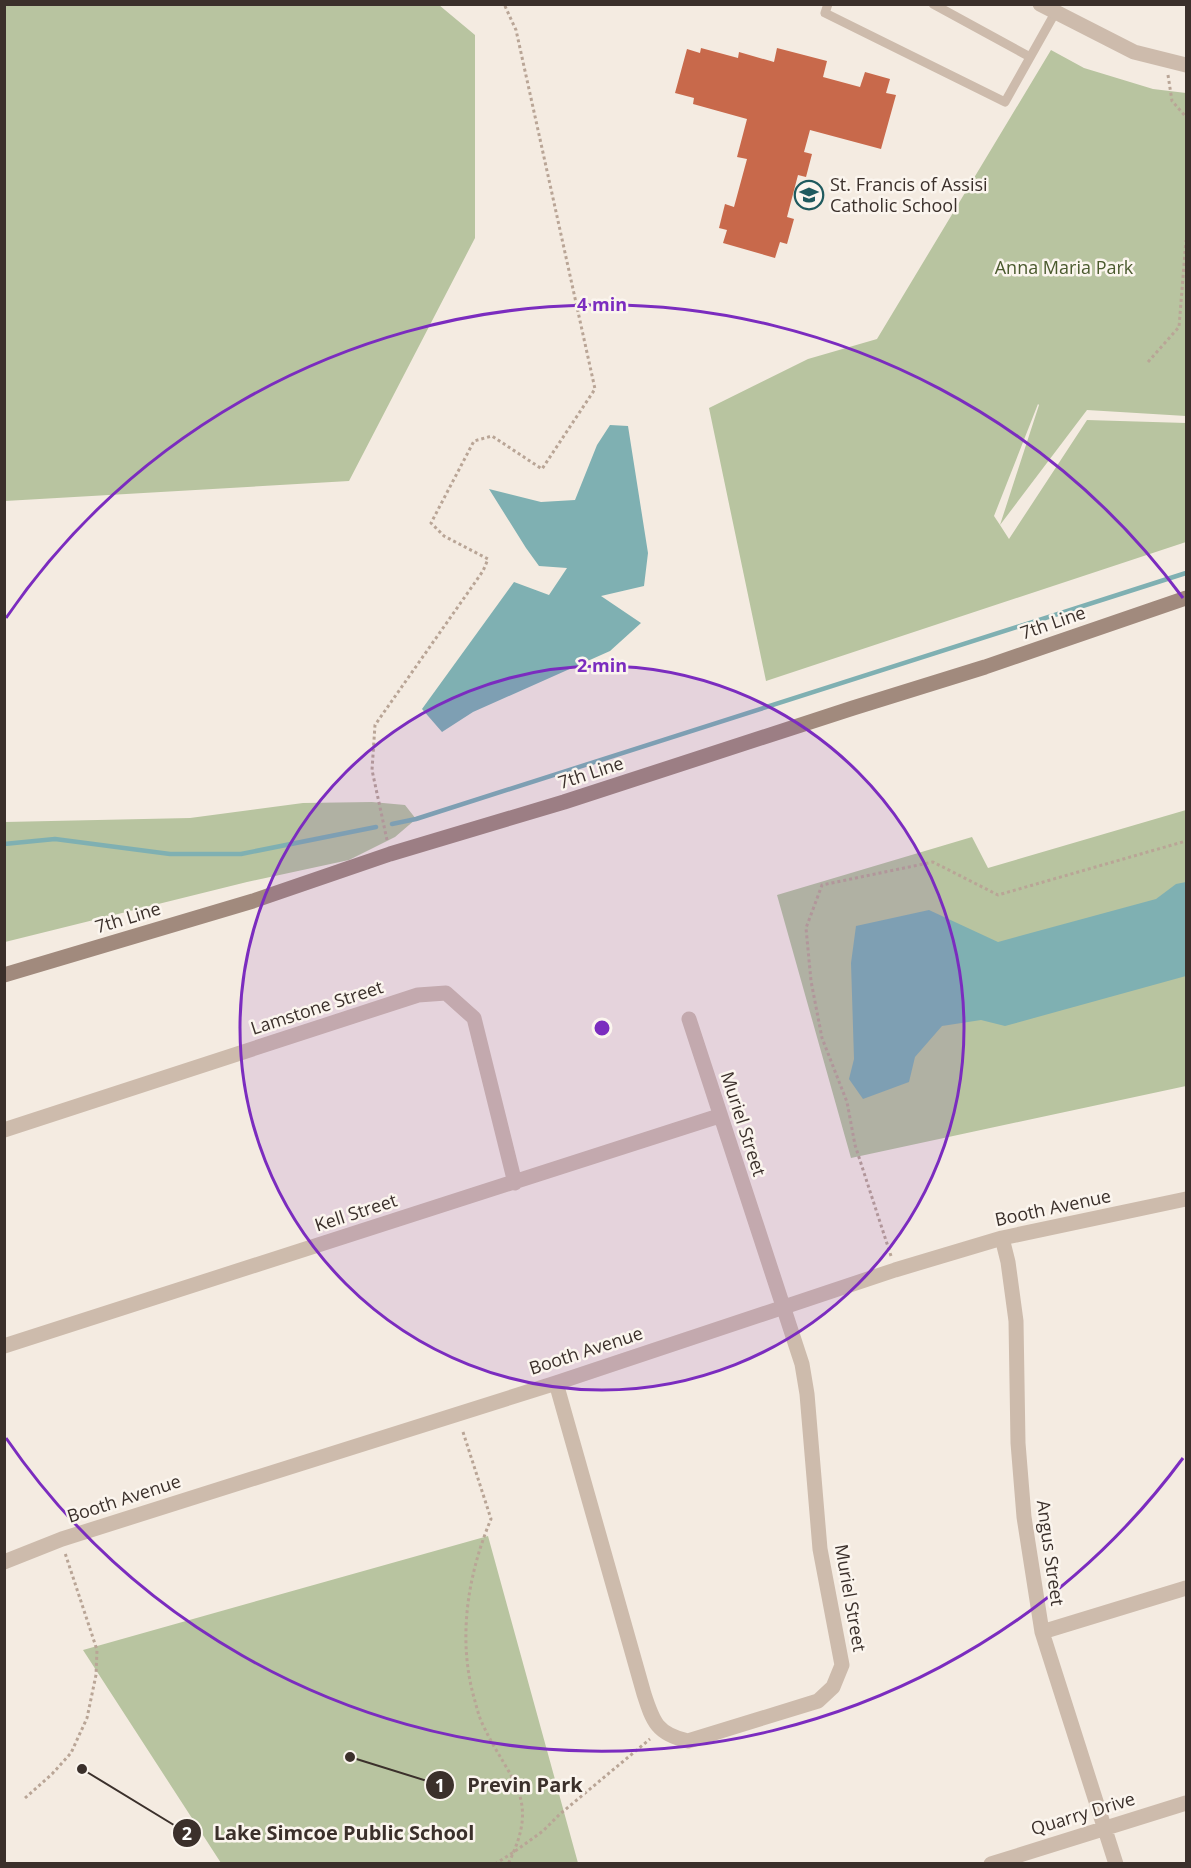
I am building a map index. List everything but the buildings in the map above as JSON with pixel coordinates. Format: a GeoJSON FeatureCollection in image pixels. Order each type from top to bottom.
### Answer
{"type":"FeatureCollection","features":[{"type":"Feature","properties":{"kind":"street"},"geometry":{"type":"LineString","coordinates":[[1040,4],[1058,9],[1134,52],[1186,65]]}},
{"type":"Feature","properties":{"kind":"street","name":"7th Line"},"geometry":{"type":"LineString","coordinates":[[4,975],[253,901],[390,854],[564,802],[985,667],[1186,598]]}},
{"type":"Feature","properties":{"kind":"street","name":"Lamstone Street"},"geometry":{"type":"LineString","coordinates":[[4,1131],[417,995],[446,993],[474,1018],[514,1183]]}},
{"type":"Feature","properties":{"kind":"street","name":"Muriel Street"},"geometry":{"type":"LineString","coordinates":[[556,1383],[644,1694],[654,1722],[661,1730],[674,1738],[688,1742],[818,1701],[833,1687],[842,1665],[820,1549],[807,1394],[802,1364],[689,1019]]}},
{"type":"Feature","properties":{"kind":"street","name":"Kell Street"},"geometry":{"type":"LineString","coordinates":[[4,1346],[719,1116]]}},
{"type":"Feature","properties":{"kind":"street","name":"Booth Avenue"},"geometry":{"type":"LineString","coordinates":[[4,1562],[62,1539],[556,1383],[784,1306],[1002,1238],[1186,1199]]}},
{"type":"Feature","properties":{"kind":"street","name":"Angus Street"},"geometry":{"type":"LineString","coordinates":[[1002,1238],[1008,1262],[1016,1321],[1019,1387],[1018,1443],[1024,1517],[1042,1632],[1116,1863]]}},
{"type":"Feature","properties":{"kind":"street"},"geometry":{"type":"LineString","coordinates":[[1042,1632],[1186,1588]]}},
{"type":"Feature","properties":{"kind":"street","name":"Quarry Drive"},"geometry":{"type":"LineString","coordinates":[[992,1863],[1186,1803]]}},
{"type":"Feature","properties":{"kind":"lane"},"geometry":{"type":"LineString","coordinates":[[828,4],[825,12],[1005,102],[1058,9]]}},
{"type":"Feature","properties":{"kind":"lane"},"geometry":{"type":"LineString","coordinates":[[933,4],[1030,57]]}},
{"type":"Feature","properties":{"kind":"path"},"geometry":{"type":"LineString","coordinates":[[390,854],[372,770],[375,725],[483,571],[488,559],[444,536],[431,523],[474,441],[492,436],[542,469],[595,389],[516,30],[504,4]]}},
{"type":"Feature","properties":{"kind":"path"},"geometry":{"type":"LineString","coordinates":[[1168,61],[1172,101],[1186,117]]}},
{"type":"Feature","properties":{"kind":"path"},"geometry":{"type":"LineString","coordinates":[[1148,362],[1179,327],[1186,240]]}},
{"type":"Feature","properties":{"kind":"path"},"geometry":{"type":"LineString","coordinates":[[889,1252],[855,1145],[847,1102],[822,1038],[806,928],[822,885],[933,862],[998,896],[1186,840]]}},
{"type":"Feature","properties":{"kind":"path"},"geometry":{"type":"LineString","coordinates":[[463,1432],[491,1520],[479,1548],[466,1618],[465,1655],[482,1724],[511,1773],[521,1797],[522,1819],[519,1839],[508,1863]]}},
{"type":"Feature","properties":{"kind":"path"},"geometry":{"type":"LineString","coordinates":[[25,1798],[71,1753],[87,1718],[96,1675],[97,1650],[67,1559]]}},
{"type":"Feature","properties":{"kind":"path"},"geometry":{"type":"LineString","coordinates":[[495,1863],[543,1831],[652,1737]]}},
{"type":"Feature","properties":{"kind":"green space"},"geometry":{"type":"Polygon","coordinates":[[[5,4],[439,5],[475,35],[475,238],[349,481],[5,501],[5,4]]]}},
{"type":"Feature","properties":{"kind":"green space","name":"Anna Maria Park"},"geometry":{"type":"Polygon","coordinates":[[[1051,50],[1084,68],[1153,89],[1186,93],[1186,416],[1087,410],[1000,525],[1009,539],[1087,420],[1186,423],[1186,542],[766,681],[709,408],[808,359],[877,339],[1051,50]],[[1038,404],[994,516],[1000,525],[1038,404]]]}},
{"type":"Feature","properties":{"kind":"green space"},"geometry":{"type":"Polygon","coordinates":[[[372,802],[405,805],[416,819],[395,837],[349,860],[247,882],[5,942],[5,822],[190,818],[303,803],[372,802]]]}},
{"type":"Feature","properties":{"kind":"green space"},"geometry":{"type":"Polygon","coordinates":[[[1186,810],[1186,1086],[851,1158],[777,895],[972,837],[988,868],[1186,810]]]}},
{"type":"Feature","properties":{"kind":"green space"},"geometry":{"type":"Polygon","coordinates":[[[488,1536],[578,1863],[221,1863],[83,1650],[488,1536]]]}},
{"type":"Feature","properties":{"kind":"water"},"geometry":{"type":"Polygon","coordinates":[[[610,425],[628,426],[648,553],[644,586],[601,596],[641,623],[610,651],[473,712],[442,732],[422,709],[514,582],[549,595],[567,568],[539,566],[489,489],[541,502],[575,500],[597,445],[610,425]]]}},
{"type":"Feature","properties":{"kind":"water"},"geometry":{"type":"Polygon","coordinates":[[[1186,882],[1186,976],[1005,1026],[981,1020],[942,1026],[915,1057],[909,1082],[863,1099],[849,1079],[854,1059],[851,963],[856,926],[929,910],[998,942],[1156,899],[1176,884],[1186,882]]]}},
{"type":"Feature","properties":{"kind":"waterway"},"geometry":{"type":"LineString","coordinates":[[392,824],[416,819],[1186,573]]}},
{"type":"Feature","properties":{"kind":"waterway"},"geometry":{"type":"LineString","coordinates":[[4,844],[55,839],[170,854],[241,854],[376,827]]}},
{"type":"Feature","properties":{"kind":"place","name":"St. Francis of Assisi Catholic School"},"geometry":{"type":"Point","coordinates":[809,195]}},
{"type":"Feature","properties":{"kind":"place","name":"Previn Park"},"geometry":{"type":"Point","coordinates":[350,1757]}},
{"type":"Feature","properties":{"kind":"place","name":"Lake Simcoe Public School"},"geometry":{"type":"Point","coordinates":[82,1769]}}]}
